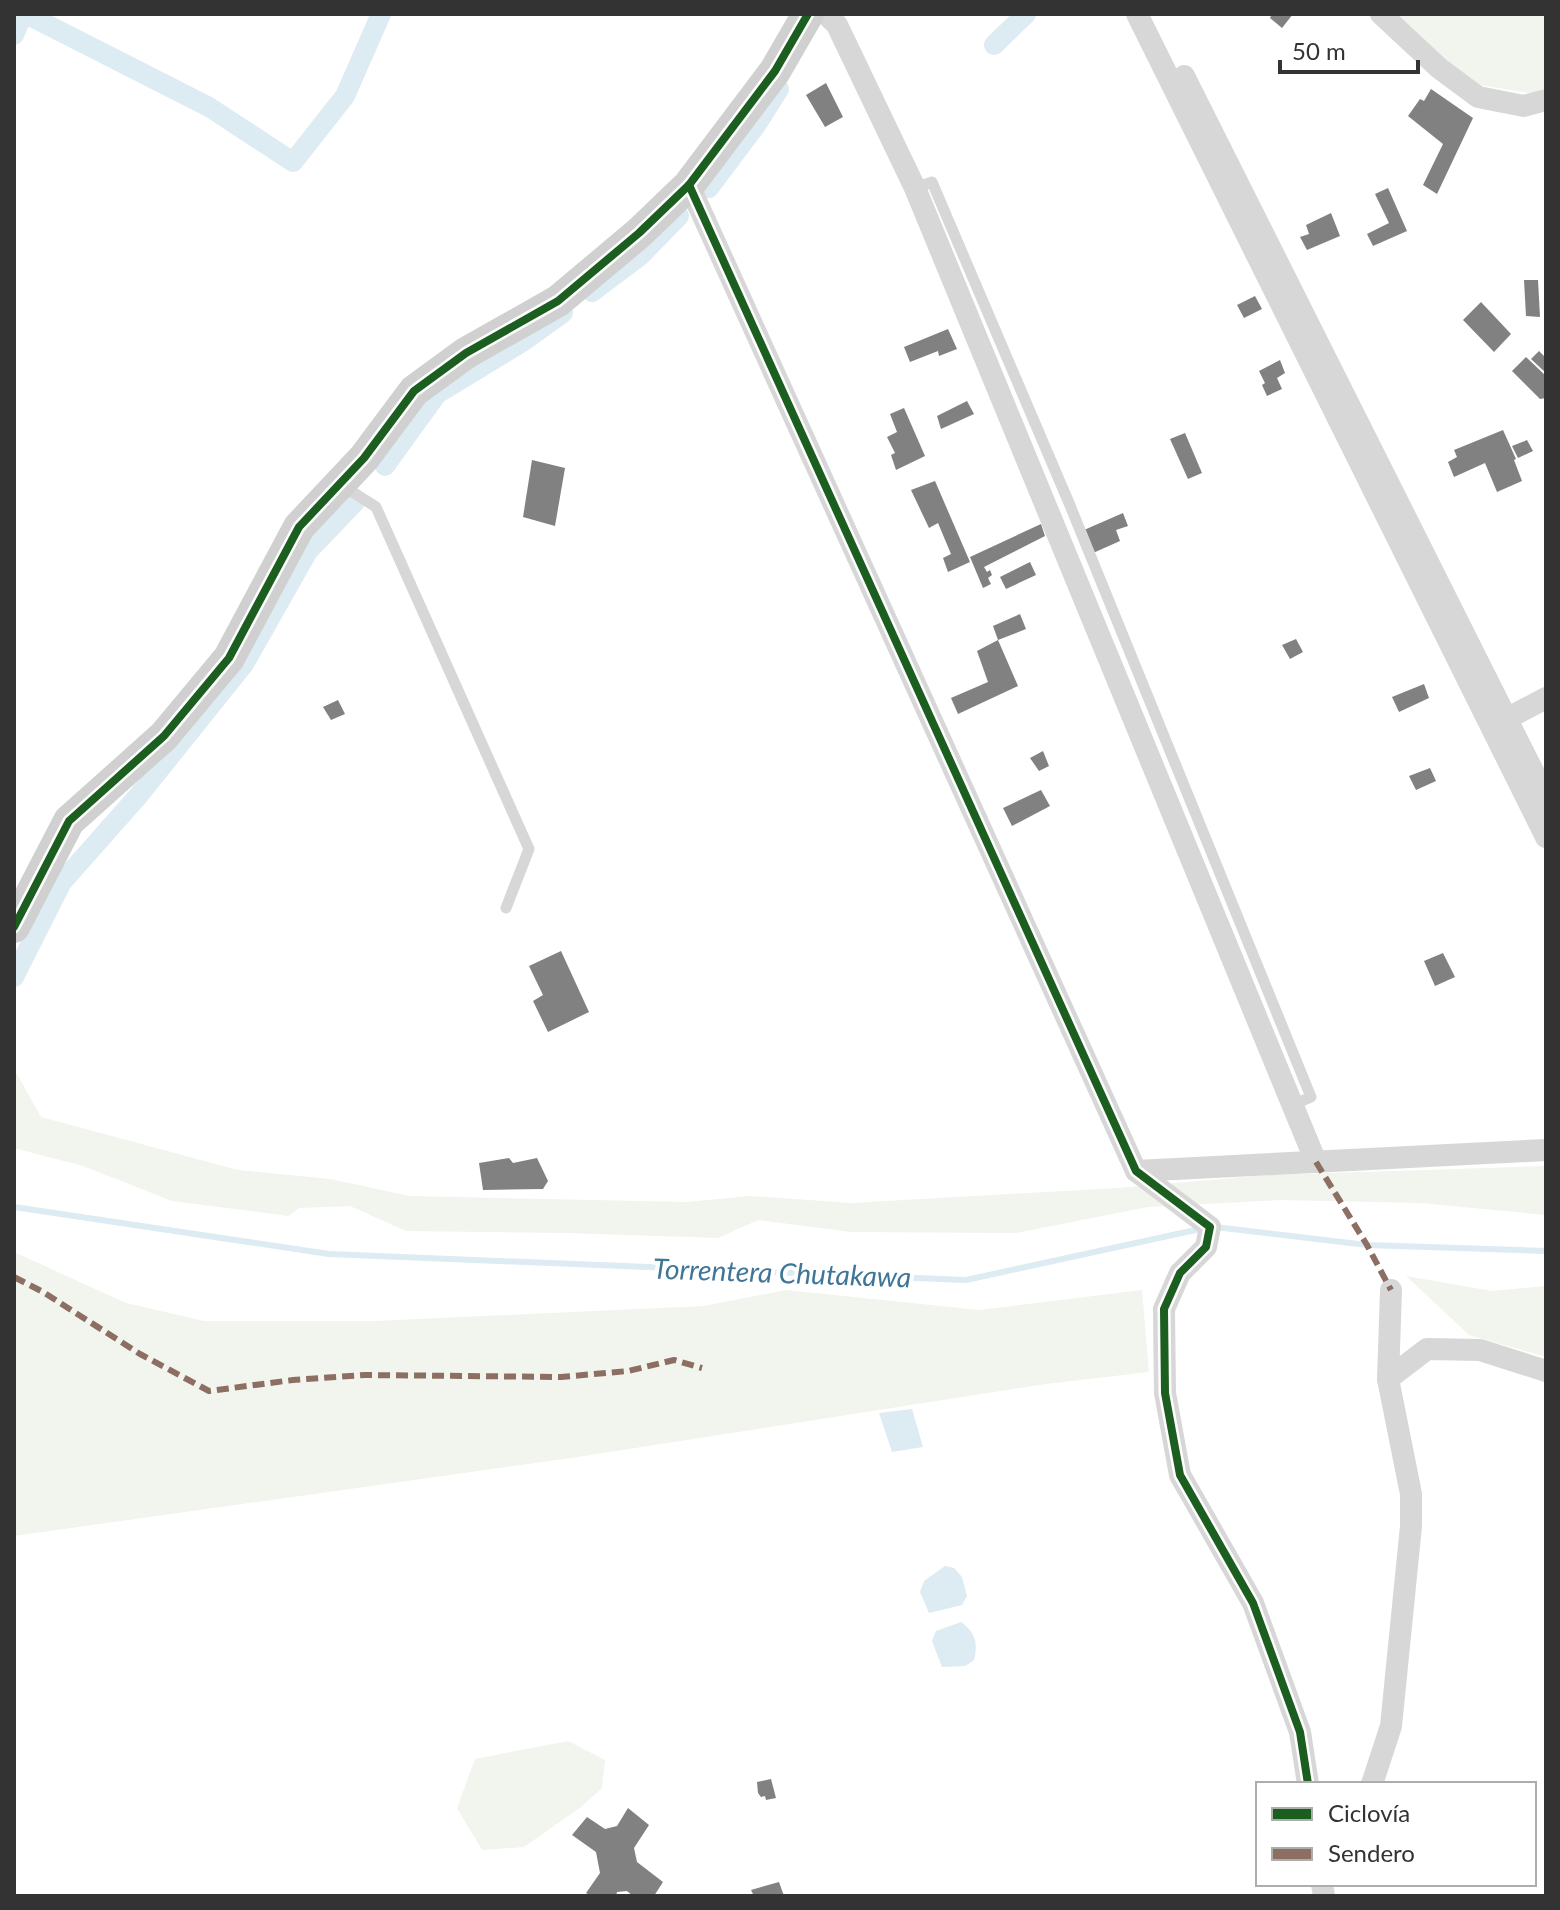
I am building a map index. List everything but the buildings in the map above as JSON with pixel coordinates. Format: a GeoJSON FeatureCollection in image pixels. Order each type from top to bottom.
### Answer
{"type":"FeatureCollection","features":[{"type":"Feature","properties":{"kind":"street"},"geometry":{"type":"LineString","coordinates":[[14,927],[69,821],[164,736],[229,658],[299,527],[364,458],[414,391],[466,353],[558,301],[639,233],[689,185],[775,71],[808,14]]}},
{"type":"Feature","properties":{"kind":"street"},"geometry":{"type":"LineString","coordinates":[[826,14],[837,25],[915,188],[1316,1162]]}},
{"type":"Feature","properties":{"kind":"street"},"geometry":{"type":"LineString","coordinates":[[1137,14],[1546,837]]}},
{"type":"Feature","properties":{"kind":"street"},"geometry":{"type":"LineString","coordinates":[[1154,14],[1546,797]]}},
{"type":"Feature","properties":{"kind":"street"},"geometry":{"type":"LineString","coordinates":[[1381,14],[1439,68],[1478,97],[1524,106],[1546,100]]}},
{"type":"Feature","properties":{"kind":"street"},"geometry":{"type":"LineString","coordinates":[[689,185],[1136,1171],[1210,1227],[1206,1247],[1180,1273],[1164,1309],[1165,1393],[1180,1475],[1253,1603],[1300,1732],[1308,1782]]}},
{"type":"Feature","properties":{"kind":"street"},"geometry":{"type":"LineString","coordinates":[[1508,718],[1546,698]]}},
{"type":"Feature","properties":{"kind":"street"},"geometry":{"type":"LineString","coordinates":[[1136,1171],[1546,1150]]}},
{"type":"Feature","properties":{"kind":"street"},"geometry":{"type":"LineString","coordinates":[[1373,1782],[1391,1726],[1411,1526],[1411,1494],[1388,1379],[1391,1290]]}},
{"type":"Feature","properties":{"kind":"street"},"geometry":{"type":"LineString","coordinates":[[1388,1379],[1427,1349],[1480,1350],[1546,1371]]}},
{"type":"Feature","properties":{"kind":"lane"},"geometry":{"type":"LineString","coordinates":[[340,484],[376,507],[529,849],[506,908]]}},
{"type":"Feature","properties":{"kind":"shaded area"},"geometry":{"type":"Polygon","coordinates":[[[1396,14],[1546,14],[1546,91],[1537,94],[1479,85],[1442,58],[1396,14]]]}},
{"type":"Feature","properties":{"kind":"shaded area"},"geometry":{"type":"Polygon","coordinates":[[[14,1069],[41,1117],[238,1170],[330,1179],[410,1196],[686,1202],[750,1196],[851,1203],[1118,1188],[1267,1175],[1546,1166],[1546,1215],[1421,1203],[1281,1200],[1148,1207],[1016,1233],[851,1232],[758,1220],[718,1238],[406,1231],[350,1206],[299,1208],[289,1216],[172,1201],[83,1166],[14,1148],[14,1069]]]}},
{"type":"Feature","properties":{"kind":"shaded area"},"geometry":{"type":"Polygon","coordinates":[[[14,1252],[126,1303],[204,1321],[376,1321],[703,1306],[786,1290],[979,1310],[1142,1290],[1149,1372],[1046,1384],[571,1458],[14,1536],[14,1252]]]}},
{"type":"Feature","properties":{"kind":"shaded area"},"geometry":{"type":"Polygon","coordinates":[[[1406,1276],[1492,1291],[1546,1286],[1546,1357],[1469,1335],[1406,1276]]]}},
{"type":"Feature","properties":{"kind":"shaded area"},"geometry":{"type":"Polygon","coordinates":[[[912,1409],[923,1447],[892,1452],[879,1413],[912,1409]]]}},
{"type":"Feature","properties":{"kind":"shaded area"},"geometry":{"type":"Polygon","coordinates":[[[945,1566],[954,1568],[962,1577],[967,1596],[962,1605],[929,1613],[920,1592],[924,1581],[945,1566]]]}},
{"type":"Feature","properties":{"kind":"shaded area"},"geometry":{"type":"Polygon","coordinates":[[[961,1622],[975,1639],[974,1660],[965,1666],[942,1667],[932,1641],[936,1631],[961,1622]]]}},
{"type":"Feature","properties":{"kind":"shaded area"},"geometry":{"type":"Polygon","coordinates":[[[568,1741],[605,1760],[602,1788],[581,1807],[524,1847],[482,1850],[457,1808],[475,1759],[568,1741]]]}},
{"type":"Feature","properties":{"kind":"waterway"},"geometry":{"type":"LineString","coordinates":[[14,35],[23,14]]}},
{"type":"Feature","properties":{"kind":"waterway"},"geometry":{"type":"LineString","coordinates":[[26,14],[209,107],[293,162],[345,96],[381,14]]}},
{"type":"Feature","properties":{"kind":"waterway"},"geometry":{"type":"LineString","coordinates":[[994,45],[1026,14]]}},
{"type":"Feature","properties":{"kind":"waterway"},"geometry":{"type":"LineString","coordinates":[[709,188],[779,89]]}},
{"type":"Feature","properties":{"kind":"waterway"},"geometry":{"type":"LineString","coordinates":[[592,292],[640,256],[679,216]]}},
{"type":"Feature","properties":{"kind":"waterway"},"geometry":{"type":"LineString","coordinates":[[385,466],[437,394],[524,341],[563,313]]}},
{"type":"Feature","properties":{"kind":"waterway"},"geometry":{"type":"LineString","coordinates":[[14,977],[62,882],[139,795],[244,664],[308,551],[355,502]]}},
{"type":"Feature","properties":{"kind":"waterway","name":"Torrentera Chutakawa"},"geometry":{"type":"LineString","coordinates":[[14,1207],[329,1254],[966,1280],[1200,1229]]}},
{"type":"Feature","properties":{"kind":"waterway","name":"Torrentera Chutakawa"},"geometry":{"type":"LineString","coordinates":[[1215,1227],[1367,1245],[1546,1251]]}},
{"type":"Feature","properties":{"kind":"marked path"},"geometry":{"type":"LineString","coordinates":[[1316,1162],[1391,1290]]}},
{"type":"Feature","properties":{"kind":"marked path"},"geometry":{"type":"LineString","coordinates":[[14,1277],[140,1354],[209,1391],[365,1375],[561,1377],[628,1371],[674,1360],[702,1368]]}},
{"type":"Feature","properties":{"kind":"cycle path"},"geometry":{"type":"LineString","coordinates":[[14,927],[69,821],[164,736],[229,658],[299,527],[364,458],[414,391],[466,353],[558,301],[639,233],[689,185],[775,71],[808,14]]}},
{"type":"Feature","properties":{"kind":"cycle path"},"geometry":{"type":"LineString","coordinates":[[689,185],[1136,1171],[1210,1227],[1206,1247],[1180,1273],[1164,1309],[1165,1393],[1180,1475],[1253,1603],[1300,1732],[1308,1782]]}}]}
